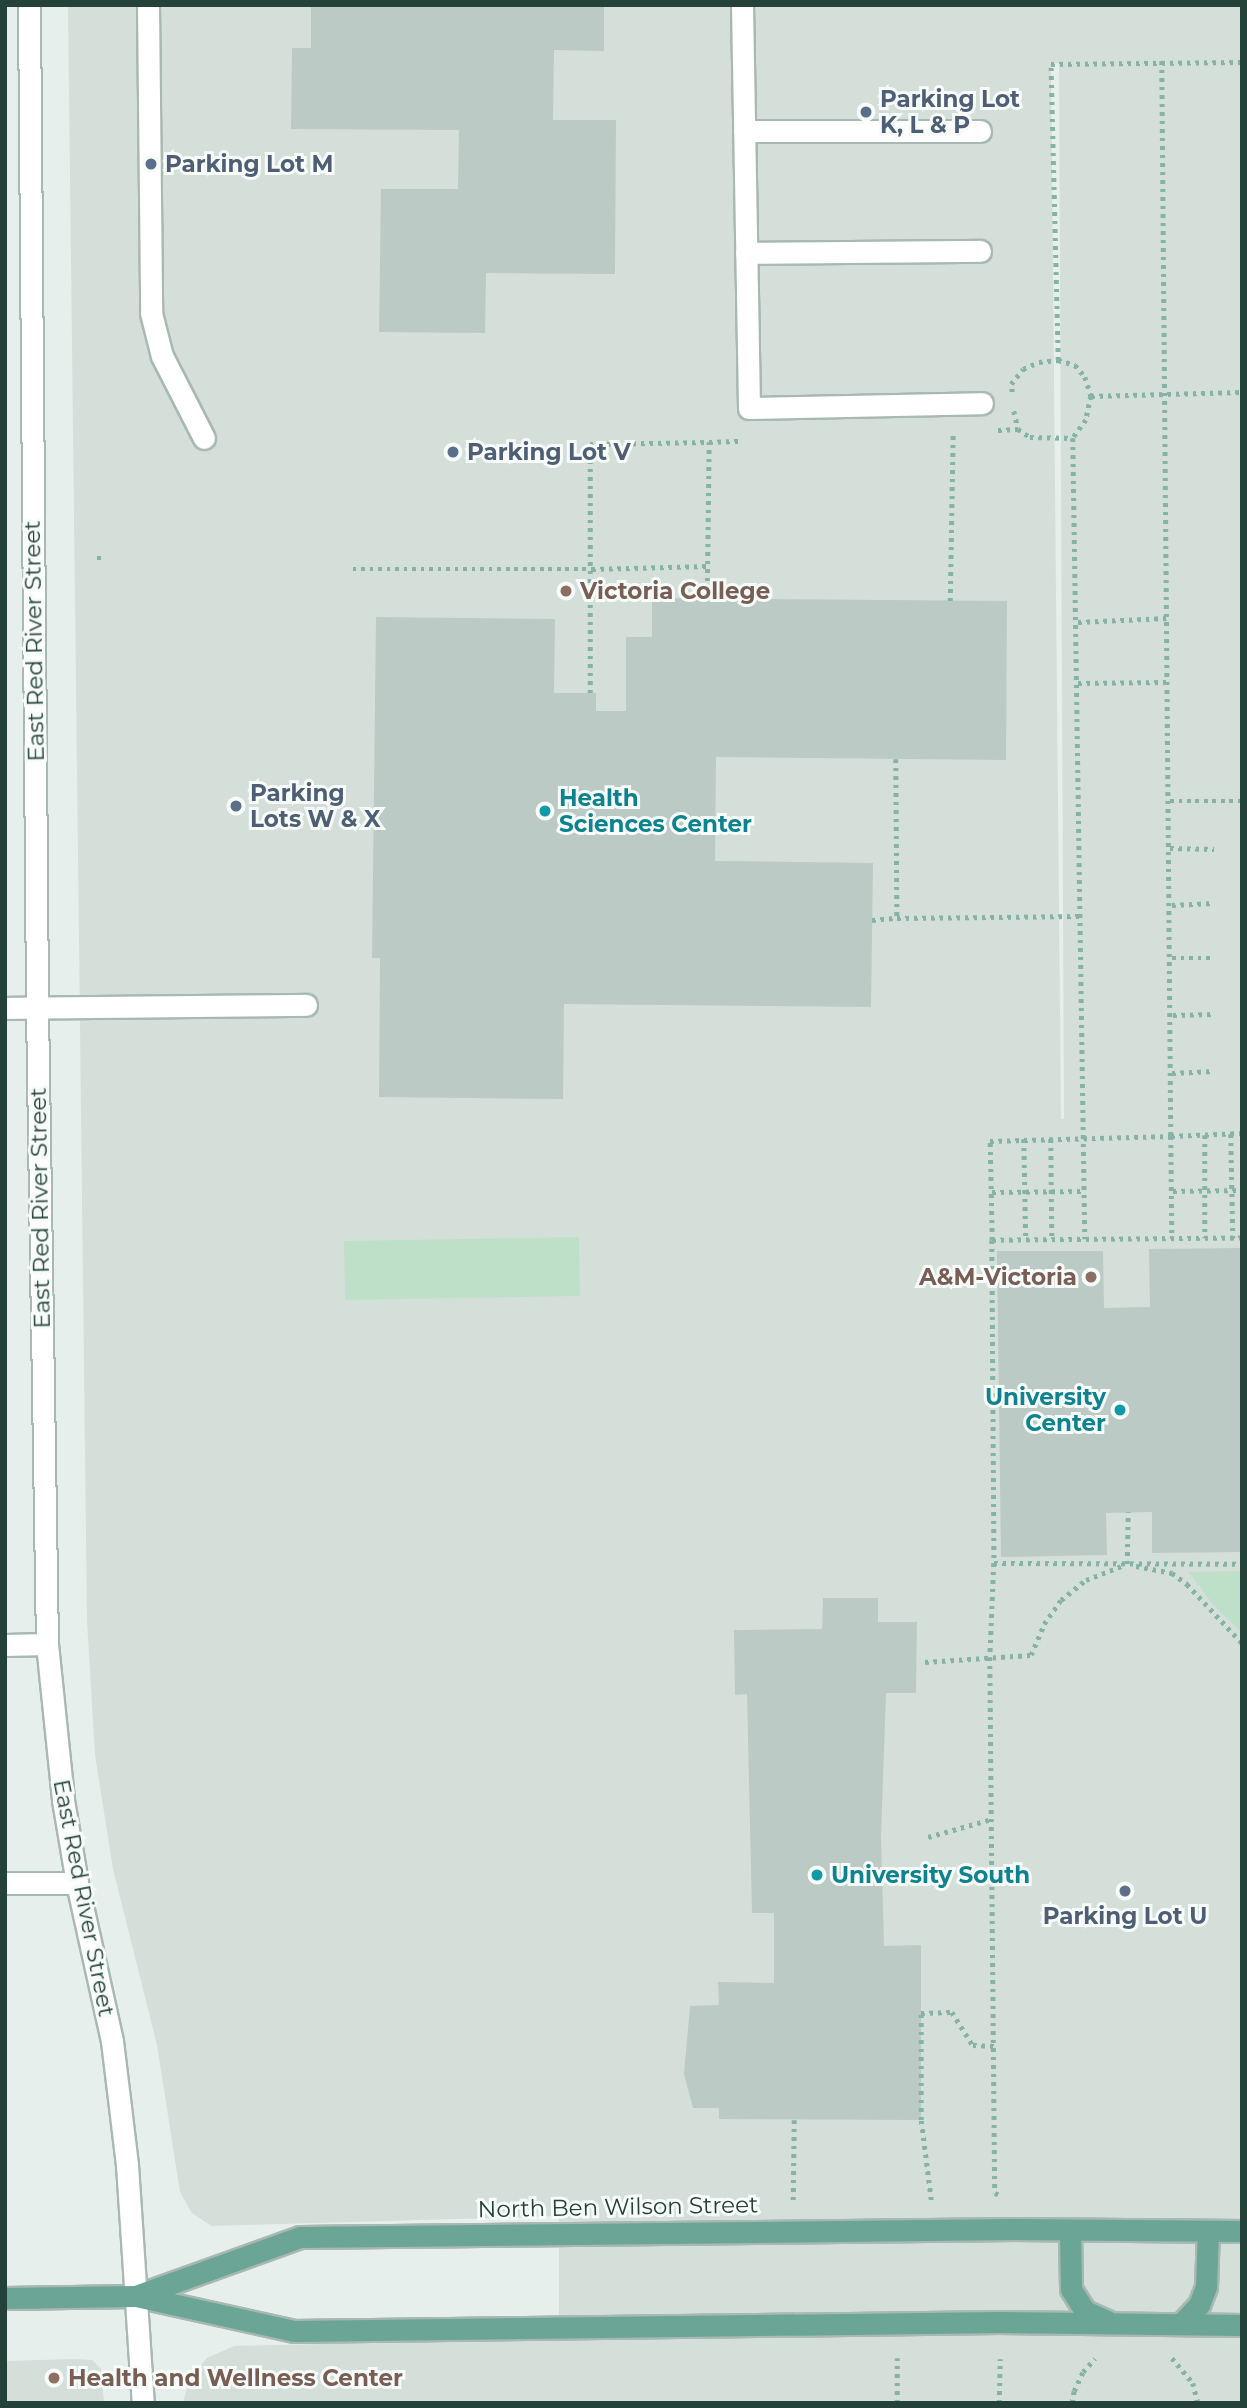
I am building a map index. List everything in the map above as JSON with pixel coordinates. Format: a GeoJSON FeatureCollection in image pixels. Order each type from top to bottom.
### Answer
{"type":"FeatureCollection","features":[{"type":"Feature","properties":{"kind":"main road","name":"North Ben Wilson Street"},"geometry":{"type":"LineString","coordinates":[[5,2298],[136,2296],[300,2237],[1069,2230],[1242,2231]]}},
{"type":"Feature","properties":{"kind":"main road"},"geometry":{"type":"LineString","coordinates":[[1069,2230],[1071,2289],[1085,2311],[1110,2323]]}},
{"type":"Feature","properties":{"kind":"main road"},"geometry":{"type":"LineString","coordinates":[[1182,2323],[1199,2305],[1206,2287],[1208,2231]]}},
{"type":"Feature","properties":{"kind":"main road"},"geometry":{"type":"LineString","coordinates":[[136,2296],[294,2331],[1110,2323],[1242,2325]]}},
{"type":"Feature","properties":{"kind":"street","name":"East Red River Street"},"geometry":{"type":"LineString","coordinates":[[29,5],[37,1008],[47,1644],[63,1800],[77,1883],[112,2041],[127,2165],[142,2403]]}},
{"type":"Feature","properties":{"kind":"street"},"geometry":{"type":"LineString","coordinates":[[148,5],[151,313],[162,356],[204,438]]}},
{"type":"Feature","properties":{"kind":"street"},"geometry":{"type":"LineString","coordinates":[[742,5],[749,408],[982,403]]}},
{"type":"Feature","properties":{"kind":"street"},"geometry":{"type":"LineString","coordinates":[[744,131],[980,131]]}},
{"type":"Feature","properties":{"kind":"street"},"geometry":{"type":"LineString","coordinates":[[746,253],[980,251]]}},
{"type":"Feature","properties":{"kind":"street"},"geometry":{"type":"LineString","coordinates":[[5,1008],[306,1005]]}},
{"type":"Feature","properties":{"kind":"street"},"geometry":{"type":"LineString","coordinates":[[5,1645],[47,1644]]}},
{"type":"Feature","properties":{"kind":"street"},"geometry":{"type":"LineString","coordinates":[[5,1883],[77,1883]]}},
{"type":"Feature","properties":{"kind":"path"},"geometry":{"type":"LineString","coordinates":[[1162,61],[1172,958],[1172,1238]]}},
{"type":"Feature","properties":{"kind":"path"},"geometry":{"type":"LineString","coordinates":[[1058,360],[1051,64],[1242,62]]}},
{"type":"Feature","properties":{"kind":"path"},"geometry":{"type":"LineString","coordinates":[[1012,395],[1011,384],[1023,369],[1039,362],[1058,360],[1075,365],[1085,377],[1091,396],[1086,420],[1073,438],[1078,622],[1085,1239]]}},
{"type":"Feature","properties":{"kind":"path"},"geometry":{"type":"LineString","coordinates":[[1091,396],[1242,392]]}},
{"type":"Feature","properties":{"kind":"path"},"geometry":{"type":"LineString","coordinates":[[1012,406],[1018,429]]}},
{"type":"Feature","properties":{"kind":"path"},"geometry":{"type":"LineString","coordinates":[[992,430],[1018,429],[1030,437],[1044,439],[1073,438]]}},
{"type":"Feature","properties":{"kind":"path"},"geometry":{"type":"LineString","coordinates":[[939,433],[966,431]]}},
{"type":"Feature","properties":{"kind":"path"},"geometry":{"type":"LineString","coordinates":[[950,601],[953,432]]}},
{"type":"Feature","properties":{"kind":"path"},"geometry":{"type":"LineString","coordinates":[[590,693],[590,444],[750,440]]}},
{"type":"Feature","properties":{"kind":"path"},"geometry":{"type":"LineString","coordinates":[[707,598],[709,442]]}},
{"type":"Feature","properties":{"kind":"path"},"geometry":{"type":"LineString","coordinates":[[353,569],[708,566]]}},
{"type":"Feature","properties":{"kind":"path"},"geometry":{"type":"LineString","coordinates":[[1078,622],[1167,618]]}},
{"type":"Feature","properties":{"kind":"path"},"geometry":{"type":"LineString","coordinates":[[1078,683],[1168,682]]}},
{"type":"Feature","properties":{"kind":"path"},"geometry":{"type":"LineString","coordinates":[[896,759],[897,918]]}},
{"type":"Feature","properties":{"kind":"path"},"geometry":{"type":"LineString","coordinates":[[1170,801],[1242,801]]}},
{"type":"Feature","properties":{"kind":"path"},"geometry":{"type":"LineString","coordinates":[[1170,849],[1213,849]]}},
{"type":"Feature","properties":{"kind":"path"},"geometry":{"type":"LineString","coordinates":[[1171,905],[1214,903]]}},
{"type":"Feature","properties":{"kind":"path"},"geometry":{"type":"LineString","coordinates":[[872,920],[1080,916]]}},
{"type":"Feature","properties":{"kind":"path"},"geometry":{"type":"LineString","coordinates":[[1172,958],[1215,958]]}},
{"type":"Feature","properties":{"kind":"path"},"geometry":{"type":"LineString","coordinates":[[1172,1015],[1215,1014]]}},
{"type":"Feature","properties":{"kind":"path"},"geometry":{"type":"LineString","coordinates":[[1172,1073],[1214,1071]]}},
{"type":"Feature","properties":{"kind":"path"},"geometry":{"type":"LineString","coordinates":[[1004,2198],[995,2193],[990,1657],[994,1563],[990,1141],[1242,1133]]}},
{"type":"Feature","properties":{"kind":"path"},"geometry":{"type":"LineString","coordinates":[[1231,1134],[1233,1238]]}},
{"type":"Feature","properties":{"kind":"path"},"geometry":{"type":"LineString","coordinates":[[1205,1135],[1205,1238]]}},
{"type":"Feature","properties":{"kind":"path"},"geometry":{"type":"LineString","coordinates":[[1024,1139],[1026,1239]]}},
{"type":"Feature","properties":{"kind":"path"},"geometry":{"type":"LineString","coordinates":[[1051,1139],[1052,1239]]}},
{"type":"Feature","properties":{"kind":"path"},"geometry":{"type":"LineString","coordinates":[[1172,1191],[1242,1189]]}},
{"type":"Feature","properties":{"kind":"path"},"geometry":{"type":"LineString","coordinates":[[992,1192],[1084,1191]]}},
{"type":"Feature","properties":{"kind":"path"},"geometry":{"type":"LineString","coordinates":[[992,1240],[1242,1238]]}},
{"type":"Feature","properties":{"kind":"path"},"geometry":{"type":"LineString","coordinates":[[1127,1564],[1128,1513]]}},
{"type":"Feature","properties":{"kind":"path"},"geometry":{"type":"LineString","coordinates":[[994,1563],[1242,1564]]}},
{"type":"Feature","properties":{"kind":"path"},"geometry":{"type":"LineString","coordinates":[[925,1662],[1031,1655],[1044,1624],[1061,1600],[1086,1580],[1127,1564],[1172,1573],[1242,1643]]}},
{"type":"Feature","properties":{"kind":"path"},"geometry":{"type":"LineString","coordinates":[[928,1837],[992,1819]]}},
{"type":"Feature","properties":{"kind":"path"},"geometry":{"type":"LineString","coordinates":[[932,2209],[921,2120],[921,2013],[952,2012],[973,2046],[994,2046]]}},
{"type":"Feature","properties":{"kind":"path"},"geometry":{"type":"LineString","coordinates":[[792,2211],[794,2120]]}},
{"type":"Feature","properties":{"kind":"path"},"geometry":{"type":"LineString","coordinates":[[897,2358],[897,2403]]}},
{"type":"Feature","properties":{"kind":"path"},"geometry":{"type":"LineString","coordinates":[[1072,2403],[1074,2391],[1083,2372],[1095,2358]]}},
{"type":"Feature","properties":{"kind":"path"},"geometry":{"type":"LineString","coordinates":[[1172,2358],[1193,2383],[1198,2403]]}},
{"type":"Feature","properties":{"kind":"path"},"geometry":{"type":"LineString","coordinates":[[999,2403],[1000,2359]]}},
{"type":"Feature","properties":{"kind":"shaded area","name":"Victoria College"},"geometry":{"type":"Polygon","coordinates":[[[68,5],[1242,5],[1242,2403],[183,2403],[189,2379],[207,2358],[234,2346],[559,2339],[559,2216],[211,2226],[191,2212],[180,2192],[157,2045],[113,1869],[95,1755],[87,1621],[68,5]],[[1059,63],[1051,64],[1061,1119],[1064,1119],[1059,63]]]}},
{"type":"Feature","properties":{"kind":"shaded area","name":"Health and Wellness Center"},"geometry":{"type":"Polygon","coordinates":[[[92,2360],[101,2369],[104,2403],[5,2403],[5,2361],[92,2360]]]}},
{"type":"Feature","properties":{"kind":"green space"},"geometry":{"type":"Polygon","coordinates":[[[579,1237],[580,1296],[345,1300],[344,1241],[579,1237]]]}},
{"type":"Feature","properties":{"kind":"green space"},"geometry":{"type":"Polygon","coordinates":[[[1242,1571],[1242,1633],[1213,1605],[1189,1572],[1242,1571]]]}},
{"type":"Feature","properties":{"kind":"building"},"geometry":{"type":"Polygon","coordinates":[[[311,5],[604,5],[604,51],[554,50],[553,120],[616,120],[615,274],[486,273],[485,333],[379,332],[381,189],[458,189],[459,130],[291,129],[292,48],[311,48],[311,5]]]}},
{"type":"Feature","properties":{"kind":"building","name":"Health Sciences Center"},"geometry":{"type":"Polygon","coordinates":[[[652,598],[1007,601],[1006,760],[716,757],[715,861],[873,863],[871,1007],[564,1004],[563,1099],[379,1097],[380,958],[372,958],[376,617],[555,619],[554,693],[596,693],[596,711],[626,711],[626,637],[652,637],[652,598]]]}},
{"type":"Feature","properties":{"kind":"building","name":"University Center"},"geometry":{"type":"Polygon","coordinates":[[[1242,1248],[1242,1552],[1152,1553],[1152,1512],[1106,1513],[1107,1555],[1001,1557],[997,1251],[1103,1251],[1104,1308],[1150,1307],[1149,1249],[1242,1248]]]}},
{"type":"Feature","properties":{"kind":"building","name":"University South"},"geometry":{"type":"Polygon","coordinates":[[[823,1598],[878,1598],[878,1622],[917,1622],[916,1693],[886,1693],[881,1836],[884,1946],[921,1945],[921,2120],[719,2119],[719,2108],[693,2108],[684,2074],[690,2006],[719,2005],[718,1982],[774,1983],[774,1913],[752,1913],[747,1694],[735,1695],[734,1630],[822,1629],[823,1598]]]}},
{"type":"Feature","properties":{"kind":"place","name":"Parking Lot K, L & P"},"geometry":{"type":"Point","coordinates":[866,112]}},
{"type":"Feature","properties":{"kind":"place","name":"Parking Lot M"},"geometry":{"type":"Point","coordinates":[151,164]}},
{"type":"Feature","properties":{"kind":"place","name":"Parking Lot V"},"geometry":{"type":"Point","coordinates":[453,452]}},
{"type":"Feature","properties":{"kind":"place","name":"Victoria College"},"geometry":{"type":"Point","coordinates":[566,591]}},
{"type":"Feature","properties":{"kind":"place","name":"Parking Lots W & X"},"geometry":{"type":"Point","coordinates":[236,806]}},
{"type":"Feature","properties":{"kind":"place","name":"Health Sciences Center"},"geometry":{"type":"Point","coordinates":[545,811]}},
{"type":"Feature","properties":{"kind":"place","name":"A&M-Victoria"},"geometry":{"type":"Point","coordinates":[1091,1277]}},
{"type":"Feature","properties":{"kind":"place","name":"University Center"},"geometry":{"type":"Point","coordinates":[1120,1410]}},
{"type":"Feature","properties":{"kind":"place","name":"University South"},"geometry":{"type":"Point","coordinates":[817,1875]}},
{"type":"Feature","properties":{"kind":"place","name":"Parking Lot U"},"geometry":{"type":"Point","coordinates":[1125,1891]}},
{"type":"Feature","properties":{"kind":"place","name":"Health and Wellness Center"},"geometry":{"type":"Point","coordinates":[54,2378]}}]}
